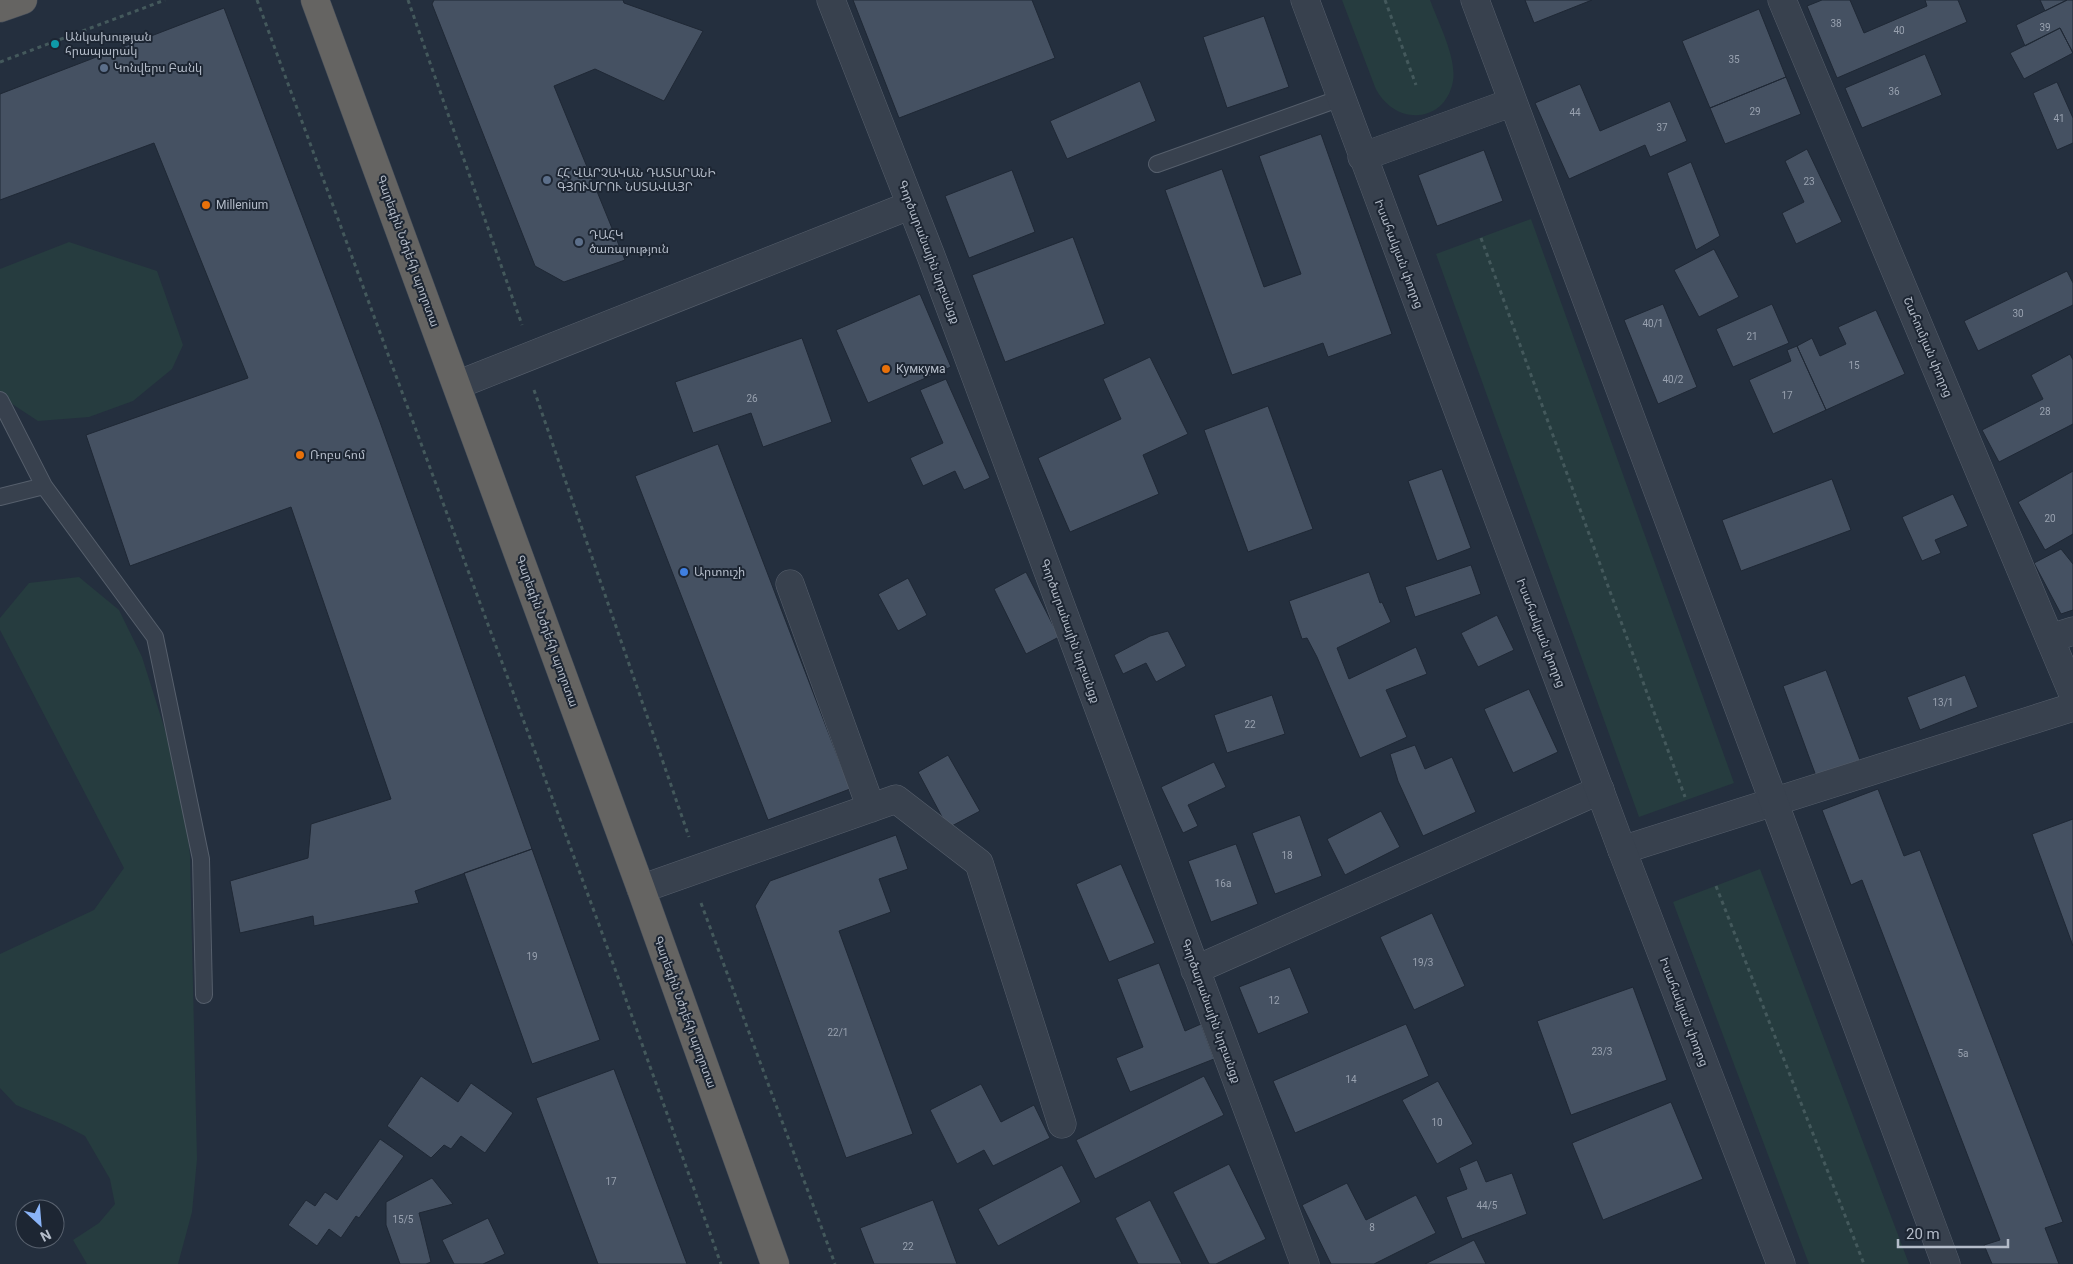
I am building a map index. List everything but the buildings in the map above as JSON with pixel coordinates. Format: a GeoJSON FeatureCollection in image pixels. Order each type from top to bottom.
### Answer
{"type":"FeatureCollection","features":[{"type":"Feature","properties":{"kind":"highway"},"geometry":{"type":"LineString","coordinates":[[0,8],[23,0]]}},
{"type":"Feature","properties":{"kind":"highway","name":"Գարեգին Նժդեհի պողոտա"},"geometry":{"type":"LineString","coordinates":[[315,0],[641,889],[775,1264]]}},
{"type":"Feature","properties":{"kind":"street","name":"Գործարանային նրբանցք"},"geometry":{"type":"LineString","coordinates":[[831,0],[911,205],[1305,1264]]}},
{"type":"Feature","properties":{"kind":"street","name":"Իսահակյան փողոց"},"geometry":{"type":"LineString","coordinates":[[1305,0],[1362,158],[1622,850],[1781,1264]]}},
{"type":"Feature","properties":{"kind":"street"},"geometry":{"type":"LineString","coordinates":[[1475,0],[1772,803],[1946,1264]]}},
{"type":"Feature","properties":{"kind":"street","name":"Շահումյան փողոց"},"geometry":{"type":"LineString","coordinates":[[1782,0],[2062,634],[2073,694]]}},
{"type":"Feature","properties":{"kind":"street"},"geometry":{"type":"LineString","coordinates":[[1362,158],[1513,102]]}},
{"type":"Feature","properties":{"kind":"street"},"geometry":{"type":"LineString","coordinates":[[457,385],[911,205]]}},
{"type":"Feature","properties":{"kind":"street"},"geometry":{"type":"LineString","coordinates":[[790,584],[871,808]]}},
{"type":"Feature","properties":{"kind":"street"},"geometry":{"type":"LineString","coordinates":[[1622,850],[2073,707]]}},
{"type":"Feature","properties":{"kind":"street"},"geometry":{"type":"LineString","coordinates":[[1195,970],[1600,790]]}},
{"type":"Feature","properties":{"kind":"street"},"geometry":{"type":"LineString","coordinates":[[641,889],[896,799],[978,863],[1062,1124]]}},
{"type":"Feature","properties":{"kind":"lane"},"geometry":{"type":"LineString","coordinates":[[1157,164],[1341,98]]}},
{"type":"Feature","properties":{"kind":"lane"},"geometry":{"type":"LineString","coordinates":[[0,400],[44,486],[155,637],[201,858],[204,995]]}},
{"type":"Feature","properties":{"kind":"lane"},"geometry":{"type":"LineString","coordinates":[[0,497],[44,486]]}},
{"type":"Feature","properties":{"kind":"path"},"geometry":{"type":"LineString","coordinates":[[148,6],[151,0]]}},
{"type":"Feature","properties":{"kind":"path"},"geometry":{"type":"LineString","coordinates":[[0,62],[165,0]]}},
{"type":"Feature","properties":{"kind":"path"},"geometry":{"type":"LineString","coordinates":[[257,0],[594,912],[721,1264]]}},
{"type":"Feature","properties":{"kind":"path"},"geometry":{"type":"LineString","coordinates":[[408,0],[533,355],[534,392],[700,867],[698,894],[834,1264]]}},
{"type":"Feature","properties":{"kind":"path"},"geometry":{"type":"LineString","coordinates":[[1384,0],[1416,84]]}},
{"type":"Feature","properties":{"kind":"path"},"geometry":{"type":"LineString","coordinates":[[1481,238],[1686,800]]}},
{"type":"Feature","properties":{"kind":"path"},"geometry":{"type":"LineString","coordinates":[[1716,886],[1864,1264]]}},
{"type":"Feature","properties":{"kind":"green space"},"geometry":{"type":"Polygon","coordinates":[[[1342,0],[1430,0],[1450,51],[1453,72],[1453,81],[1448,95],[1440,106],[1430,113],[1418,115],[1405,114],[1394,109],[1383,100],[1375,87],[1342,0]]]}},
{"type":"Feature","properties":{"kind":"green space"},"geometry":{"type":"Polygon","coordinates":[[[1531,219],[1734,783],[1639,817],[1436,254],[1531,219]]]}},
{"type":"Feature","properties":{"kind":"green space"},"geometry":{"type":"Polygon","coordinates":[[[69,242],[157,271],[183,345],[172,369],[133,401],[89,417],[38,421],[0,396],[0,269],[69,242]]]}},
{"type":"Feature","properties":{"kind":"green space"},"geometry":{"type":"Polygon","coordinates":[[[79,577],[119,610],[142,657],[172,752],[185,806],[190,856],[197,1159],[192,1212],[178,1264],[87,1264],[73,1240],[99,1223],[115,1204],[110,1179],[85,1136],[62,1124],[16,1105],[0,1088],[0,954],[94,910],[124,868],[0,630],[0,618],[29,583],[79,577]]]}},
{"type":"Feature","properties":{"kind":"green space"},"geometry":{"type":"Polygon","coordinates":[[[1760,869],[1909,1264],[1809,1264],[1673,902],[1760,869]]]}},
{"type":"Feature","properties":{"kind":"place","name":"Անկախության հրապարակ"},"geometry":{"type":"Point","coordinates":[55,44]}},
{"type":"Feature","properties":{"kind":"place","name":"Կոնվերս Բանկ"},"geometry":{"type":"Point","coordinates":[104,68]}},
{"type":"Feature","properties":{"kind":"place","name":"ՀՀ ՎԱՐՉԱԿԱՆ ԴԱՏԱՐԱՆԻ ԳՅՈՒՄՐՈՒ ՆՍՏԱՎԱՅՐ"},"geometry":{"type":"Point","coordinates":[547,180]}},
{"type":"Feature","properties":{"kind":"place","name":"Millenium"},"geometry":{"type":"Point","coordinates":[206,205]}},
{"type":"Feature","properties":{"kind":"place","name":"ԴԱՀԿ ծառայություն"},"geometry":{"type":"Point","coordinates":[579,242]}},
{"type":"Feature","properties":{"kind":"place","name":"Кумкума"},"geometry":{"type":"Point","coordinates":[886,369]}},
{"type":"Feature","properties":{"kind":"place","name":"Ռոբս հոմ"},"geometry":{"type":"Point","coordinates":[300,455]}},
{"type":"Feature","properties":{"kind":"place","name":"Արտուշի"},"geometry":{"type":"Point","coordinates":[684,572]}}]}
